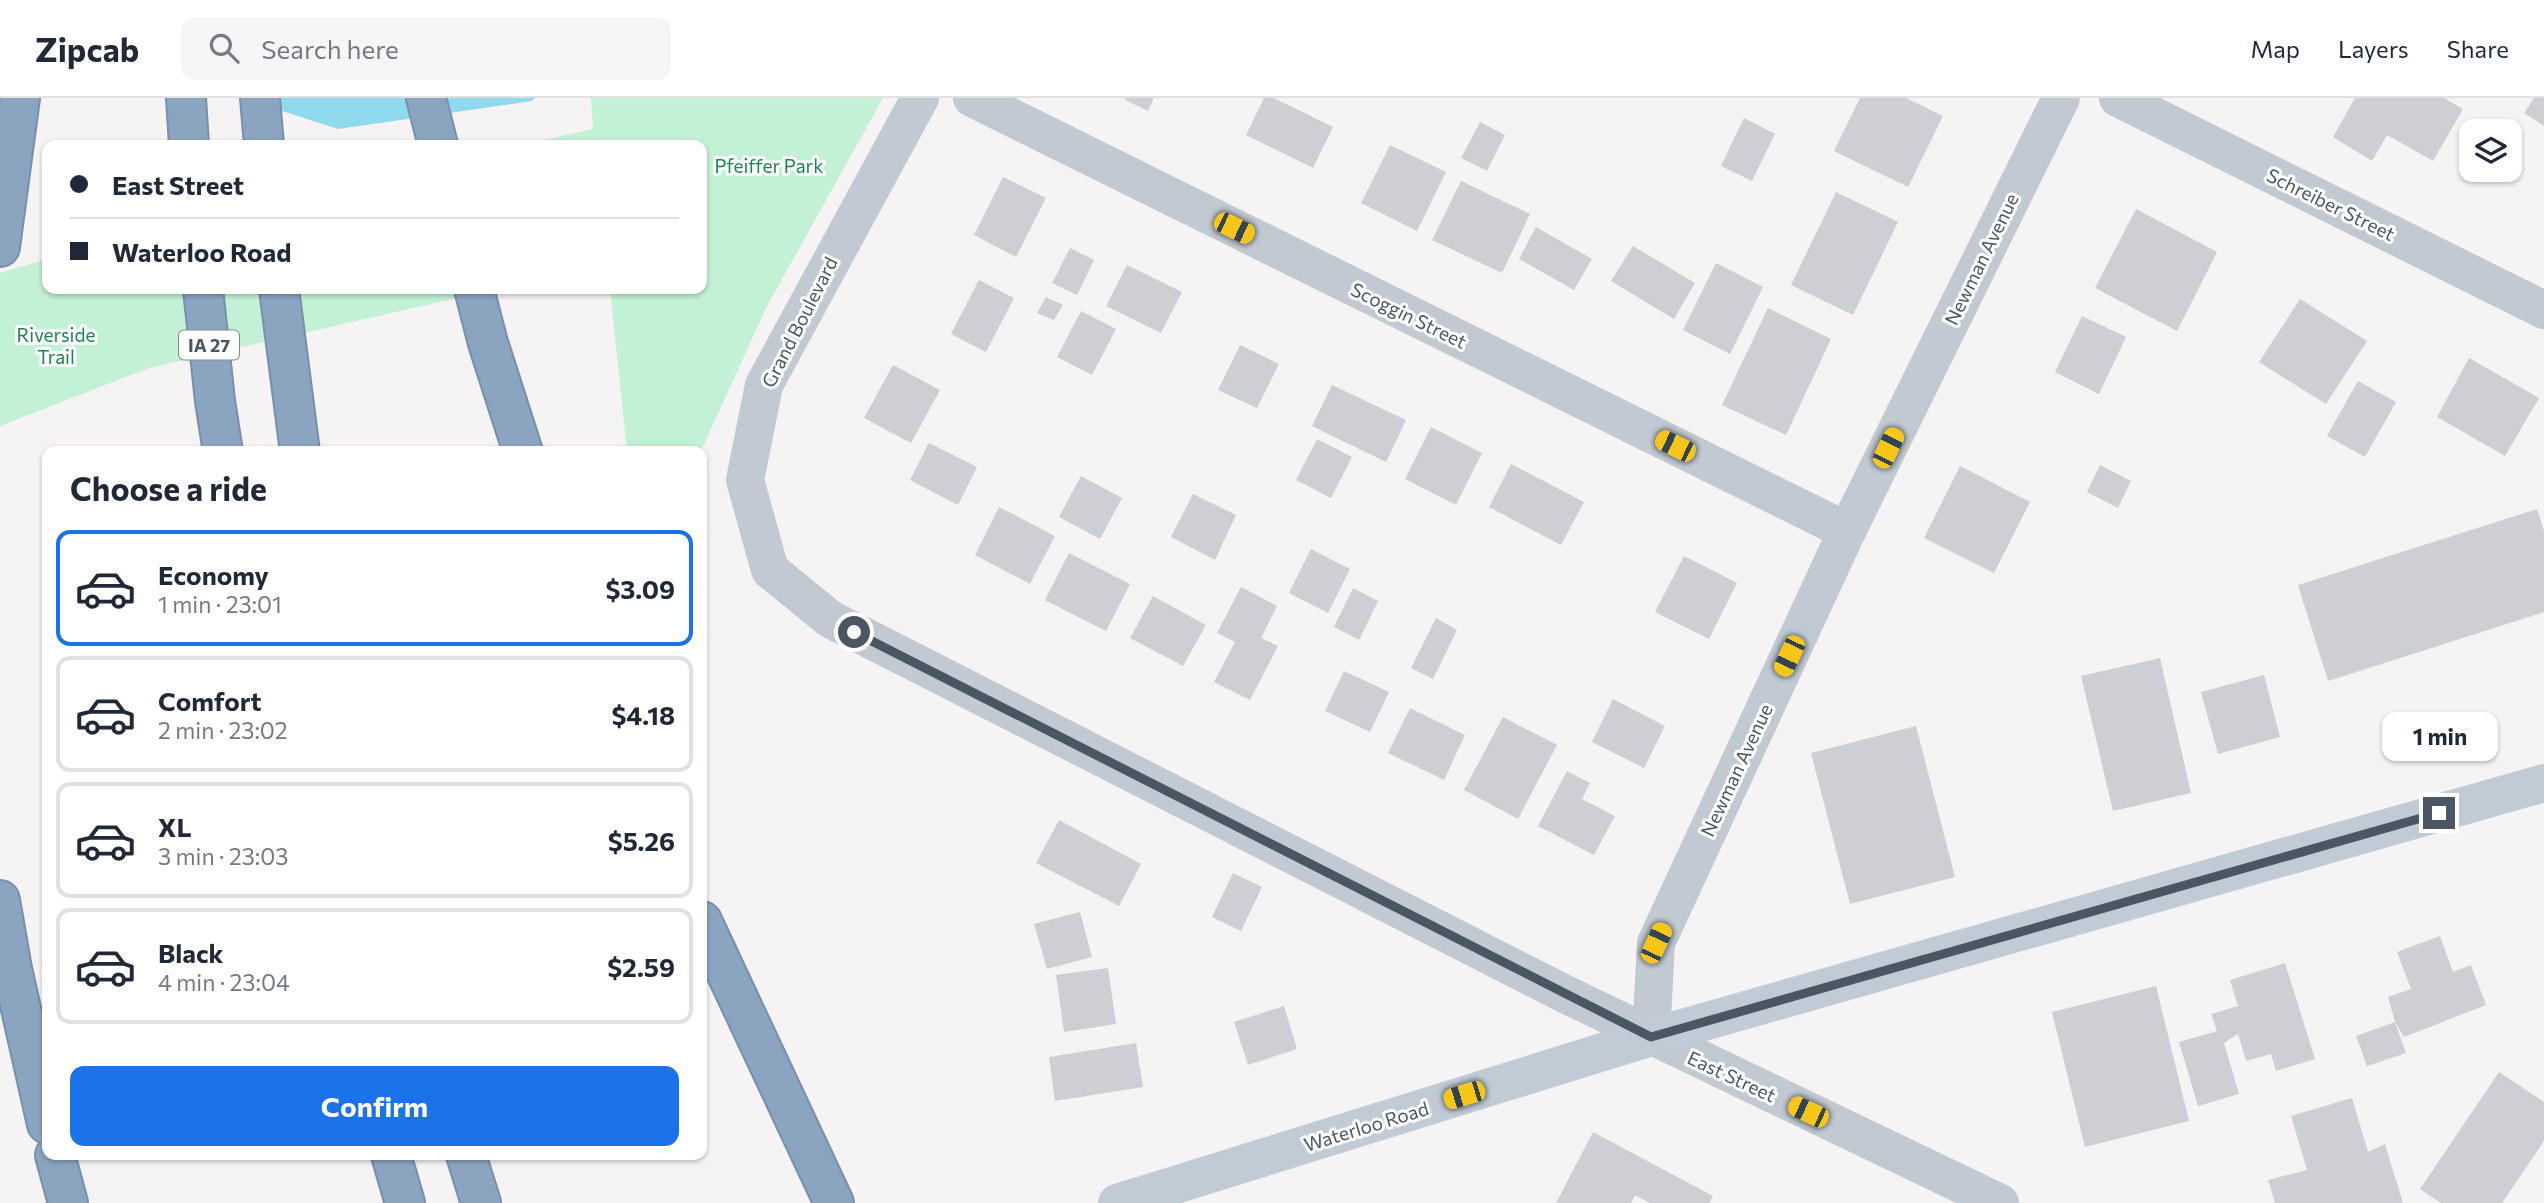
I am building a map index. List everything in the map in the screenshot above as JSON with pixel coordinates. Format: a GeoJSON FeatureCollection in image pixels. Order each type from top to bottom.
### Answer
{"type":"FeatureCollection","features":[{"type":"Feature","properties":{"kind":"highway"},"geometry":{"type":"LineString","coordinates":[[0,247],[20,98]]}},
{"type":"Feature","properties":{"kind":"highway"},"geometry":{"type":"LineString","coordinates":[[186,98],[188,140]]}},
{"type":"Feature","properties":{"kind":"highway"},"geometry":{"type":"LineString","coordinates":[[260,98],[264,140]]}},
{"type":"Feature","properties":{"kind":"highway"},"geometry":{"type":"LineString","coordinates":[[426,98],[437,140]]}},
{"type":"Feature","properties":{"kind":"highway","name":"IA 27"},"geometry":{"type":"LineString","coordinates":[[204,294],[222,446]]}},
{"type":"Feature","properties":{"kind":"highway"},"geometry":{"type":"LineString","coordinates":[[280,294],[299,446]]}},
{"type":"Feature","properties":{"kind":"highway"},"geometry":{"type":"LineString","coordinates":[[475,294],[521,446]]}},
{"type":"Feature","properties":{"kind":"highway"},"geometry":{"type":"LineString","coordinates":[[0,900],[12,969],[42,1102]]}},
{"type":"Feature","properties":{"kind":"highway"},"geometry":{"type":"LineString","coordinates":[[707,932],[834,1203]]}},
{"type":"Feature","properties":{"kind":"highway"},"geometry":{"type":"LineString","coordinates":[[56,1160],[68,1203]]}},
{"type":"Feature","properties":{"kind":"highway"},"geometry":{"type":"LineString","coordinates":[[392,1160],[405,1203]]}},
{"type":"Feature","properties":{"kind":"highway"},"geometry":{"type":"LineString","coordinates":[[468,1160],[480,1201]]}},
{"type":"Feature","properties":{"kind":"main road","name":"Waterloo Road"},"geometry":{"type":"LineString","coordinates":[[1117,1203],[1651,1037],[2544,783]]}},
{"type":"Feature","properties":{"kind":"street","name":"Grand Boulevard"},"geometry":{"type":"LineString","coordinates":[[830,620],[770,570],[745,480],[764,385],[920,98]]}},
{"type":"Feature","properties":{"kind":"street","name":"Scoggin Street"},"geometry":{"type":"LineString","coordinates":[[972,98],[1846,531]]}},
{"type":"Feature","properties":{"kind":"street","name":"Newman Avenue"},"geometry":{"type":"LineString","coordinates":[[1651,1037],[1656,943],[1846,531],[2061,98]]}},
{"type":"Feature","properties":{"kind":"street","name":"Schreiber Street"},"geometry":{"type":"LineString","coordinates":[[2118,98],[2544,310]]}},
{"type":"Feature","properties":{"kind":"street","name":"East Street"},"geometry":{"type":"LineString","coordinates":[[830,620],[1651,1037],[2000,1203]]}},
{"type":"Feature","properties":{"kind":"green space","name":"Pfeiffer Park"},"geometry":{"type":"Polygon","coordinates":[[[591,98],[883,98],[766,308],[703,446],[626,446],[611,294],[707,294],[707,140],[544,140],[593,129],[591,98]]]}},
{"type":"Feature","properties":{"kind":"green space","name":"Riverside Trail"},"geometry":{"type":"Polygon","coordinates":[[[42,260],[42,294],[475,294],[149,368],[0,426],[0,273],[42,260]]]}},
{"type":"Feature","properties":{"kind":"water"},"geometry":{"type":"Polygon","coordinates":[[[242,98],[535,98],[532,101],[338,129],[242,98]]]}},
{"type":"Feature","properties":{"kind":"building"},"geometry":{"type":"Polygon","coordinates":[[[1154,98],[1148,111],[1125,100],[1154,98]]]}},
{"type":"Feature","properties":{"kind":"building"},"geometry":{"type":"Polygon","coordinates":[[[1264,98],[1274,98],[1333,127],[1313,168],[1246,135],[1264,98]]]}},
{"type":"Feature","properties":{"kind":"building"},"geometry":{"type":"Polygon","coordinates":[[[1860,98],[1906,98],[1943,116],[1908,187],[1834,151],[1860,98]]]}},
{"type":"Feature","properties":{"kind":"building"},"geometry":{"type":"Polygon","coordinates":[[[2355,98],[2444,98],[2463,109],[2433,161],[2387,135],[2372,161],[2333,137],[2355,98]]]}},
{"type":"Feature","properties":{"kind":"building"},"geometry":{"type":"Polygon","coordinates":[[[2534,98],[2544,98],[2544,126],[2524,113],[2534,98]]]}},
{"type":"Feature","properties":{"kind":"building"},"geometry":{"type":"Polygon","coordinates":[[[1744,118],[1775,134],[1752,181],[1721,166],[1744,118]]]}},
{"type":"Feature","properties":{"kind":"building"},"geometry":{"type":"Polygon","coordinates":[[[1480,122],[1505,135],[1487,171],[1461,158],[1480,122]]]}},
{"type":"Feature","properties":{"kind":"building"},"geometry":{"type":"Polygon","coordinates":[[[1390,145],[1446,172],[1417,231],[1361,203],[1390,145]]]}},
{"type":"Feature","properties":{"kind":"building"},"geometry":{"type":"Polygon","coordinates":[[[1003,177],[1046,198],[1016,257],[974,235],[1003,177]]]}},
{"type":"Feature","properties":{"kind":"building"},"geometry":{"type":"Polygon","coordinates":[[[1461,181],[1530,214],[1502,273],[1432,240],[1461,181]]]}},
{"type":"Feature","properties":{"kind":"building"},"geometry":{"type":"Polygon","coordinates":[[[1836,192],[1898,222],[1853,315],[1791,285],[1836,192]]]}},
{"type":"Feature","properties":{"kind":"building"},"geometry":{"type":"Polygon","coordinates":[[[2136,209],[2217,252],[2177,331],[2095,288],[2136,209]]]}},
{"type":"Feature","properties":{"kind":"building"},"geometry":{"type":"Polygon","coordinates":[[[1536,227],[1592,259],[1574,290],[1519,259],[1536,227]]]}},
{"type":"Feature","properties":{"kind":"building"},"geometry":{"type":"Polygon","coordinates":[[[1633,246],[1695,283],[1674,319],[1611,281],[1633,246]]]}},
{"type":"Feature","properties":{"kind":"building"},"geometry":{"type":"Polygon","coordinates":[[[1070,248],[1094,260],[1077,295],[1052,283],[1070,248]]]}},
{"type":"Feature","properties":{"kind":"building"},"geometry":{"type":"Polygon","coordinates":[[[1716,263],[1763,287],[1730,354],[1683,330],[1716,263]]]}},
{"type":"Feature","properties":{"kind":"building"},"geometry":{"type":"Polygon","coordinates":[[[1127,265],[1182,292],[1161,333],[1106,306],[1127,265]]]}},
{"type":"Feature","properties":{"kind":"building"},"geometry":{"type":"Polygon","coordinates":[[[979,280],[1014,298],[986,352],[951,334],[979,280]]]}},
{"type":"Feature","properties":{"kind":"building"},"geometry":{"type":"Polygon","coordinates":[[[1046,297],[1063,305],[1054,320],[1037,313],[1046,297]]]}},
{"type":"Feature","properties":{"kind":"building"},"geometry":{"type":"Polygon","coordinates":[[[2300,299],[2367,341],[2326,404],[2259,362],[2300,299]]]}},
{"type":"Feature","properties":{"kind":"building"},"geometry":{"type":"Polygon","coordinates":[[[1768,308],[1831,339],[1786,435],[1722,405],[1768,308]]]}},
{"type":"Feature","properties":{"kind":"building"},"geometry":{"type":"Polygon","coordinates":[[[1081,311],[1116,329],[1092,375],[1057,357],[1081,311]]]}},
{"type":"Feature","properties":{"kind":"building"},"geometry":{"type":"Polygon","coordinates":[[[2082,316],[2126,337],[2099,394],[2055,372],[2082,316]]]}},
{"type":"Feature","properties":{"kind":"building"},"geometry":{"type":"Polygon","coordinates":[[[1240,345],[1279,364],[1257,408],[1218,390],[1240,345]]]}},
{"type":"Feature","properties":{"kind":"building"},"geometry":{"type":"Polygon","coordinates":[[[2469,358],[2539,398],[2505,456],[2437,417],[2469,358]]]}},
{"type":"Feature","properties":{"kind":"building"},"geometry":{"type":"Polygon","coordinates":[[[893,365],[940,390],[911,443],[864,418],[893,365]]]}},
{"type":"Feature","properties":{"kind":"building"},"geometry":{"type":"Polygon","coordinates":[[[2358,381],[2396,402],[2365,457],[2327,436],[2358,381]]]}},
{"type":"Feature","properties":{"kind":"building"},"geometry":{"type":"Polygon","coordinates":[[[1332,385],[1406,420],[1386,462],[1312,426],[1332,385]]]}},
{"type":"Feature","properties":{"kind":"building"},"geometry":{"type":"Polygon","coordinates":[[[1431,427],[1482,453],[1456,505],[1405,479],[1431,427]]]}},
{"type":"Feature","properties":{"kind":"building"},"geometry":{"type":"Polygon","coordinates":[[[1317,439],[1352,457],[1331,498],[1296,480],[1317,439]]]}},
{"type":"Feature","properties":{"kind":"building"},"geometry":{"type":"Polygon","coordinates":[[[929,443],[977,467],[958,505],[910,480],[929,443]]]}},
{"type":"Feature","properties":{"kind":"building"},"geometry":{"type":"Polygon","coordinates":[[[1511,464],[1584,502],[1561,545],[1489,507],[1511,464]]]}},
{"type":"Feature","properties":{"kind":"building"},"geometry":{"type":"Polygon","coordinates":[[[2100,465],[2131,481],[2118,508],[2087,492],[2100,465]]]}},
{"type":"Feature","properties":{"kind":"building"},"geometry":{"type":"Polygon","coordinates":[[[1960,466],[2030,502],[1994,573],[1924,538],[1960,466]]]}},
{"type":"Feature","properties":{"kind":"building"},"geometry":{"type":"Polygon","coordinates":[[[1081,476],[1122,498],[1100,539],[1059,517],[1081,476]]]}},
{"type":"Feature","properties":{"kind":"building"},"geometry":{"type":"Polygon","coordinates":[[[1193,494],[1236,515],[1215,560],[1171,537],[1193,494]]]}},
{"type":"Feature","properties":{"kind":"building"},"geometry":{"type":"Polygon","coordinates":[[[999,507],[1055,536],[1030,584],[975,555],[999,507]]]}},
{"type":"Feature","properties":{"kind":"building"},"geometry":{"type":"Polygon","coordinates":[[[2537,509],[2544,531],[2544,612],[2328,681],[2298,585],[2537,509]]]}},
{"type":"Feature","properties":{"kind":"building"},"geometry":{"type":"Polygon","coordinates":[[[1311,549],[1350,569],[1328,613],[1289,593],[1311,549]]]}},
{"type":"Feature","properties":{"kind":"building"},"geometry":{"type":"Polygon","coordinates":[[[1069,553],[1130,584],[1106,631],[1045,600],[1069,553]]]}},
{"type":"Feature","properties":{"kind":"building"},"geometry":{"type":"Polygon","coordinates":[[[1684,556],[1737,583],[1709,639],[1655,612],[1684,556]]]}},
{"type":"Feature","properties":{"kind":"building"},"geometry":{"type":"Polygon","coordinates":[[[1241,587],[1277,606],[1261,638],[1278,646],[1250,700],[1214,682],[1235,642],[1217,633],[1241,587]]]}},
{"type":"Feature","properties":{"kind":"building"},"geometry":{"type":"Polygon","coordinates":[[[1353,588],[1378,601],[1359,640],[1334,627],[1353,588]]]}},
{"type":"Feature","properties":{"kind":"building"},"geometry":{"type":"Polygon","coordinates":[[[1153,596],[1206,625],[1183,666],[1130,638],[1153,596]]]}},
{"type":"Feature","properties":{"kind":"building"},"geometry":{"type":"Polygon","coordinates":[[[1436,618],[1457,630],[1433,679],[1411,668],[1436,618]]]}},
{"type":"Feature","properties":{"kind":"building"},"geometry":{"type":"Polygon","coordinates":[[[2160,658],[2191,793],[2113,811],[2081,676],[2160,658]]]}},
{"type":"Feature","properties":{"kind":"building"},"geometry":{"type":"Polygon","coordinates":[[[1344,671],[1389,692],[1370,732],[1325,711],[1344,671]]]}},
{"type":"Feature","properties":{"kind":"building"},"geometry":{"type":"Polygon","coordinates":[[[2264,675],[2280,737],[2218,754],[2201,692],[2264,675]]]}},
{"type":"Feature","properties":{"kind":"building"},"geometry":{"type":"Polygon","coordinates":[[[1613,699],[1665,726],[1644,768],[1592,742],[1613,699]]]}},
{"type":"Feature","properties":{"kind":"building"},"geometry":{"type":"Polygon","coordinates":[[[1410,708],[1465,735],[1444,780],[1388,753],[1410,708]]]}},
{"type":"Feature","properties":{"kind":"building"},"geometry":{"type":"Polygon","coordinates":[[[1503,717],[1557,745],[1518,819],[1464,790],[1503,717]]]}},
{"type":"Feature","properties":{"kind":"building"},"geometry":{"type":"Polygon","coordinates":[[[1916,726],[1955,877],[1850,904],[1811,753],[1916,726]]]}},
{"type":"Feature","properties":{"kind":"building"},"geometry":{"type":"Polygon","coordinates":[[[1567,771],[1590,783],[1582,799],[1615,816],[1594,855],[1538,826],[1567,771]]]}},
{"type":"Feature","properties":{"kind":"building"},"geometry":{"type":"Polygon","coordinates":[[[1059,820],[1141,864],[1119,906],[1036,863],[1059,820]]]}},
{"type":"Feature","properties":{"kind":"building"},"geometry":{"type":"Polygon","coordinates":[[[1233,873],[1262,887],[1241,931],[1212,917],[1233,873]]]}},
{"type":"Feature","properties":{"kind":"building"},"geometry":{"type":"Polygon","coordinates":[[[1080,912],[1092,957],[1047,969],[1034,924],[1080,912]]]}},
{"type":"Feature","properties":{"kind":"building"},"geometry":{"type":"Polygon","coordinates":[[[2440,936],[2453,972],[2471,965],[2486,1005],[2404,1037],[2395,1022],[2388,997],[2411,989],[2397,952],[2440,936]]]}},
{"type":"Feature","properties":{"kind":"building"},"geometry":{"type":"Polygon","coordinates":[[[2285,963],[2315,1059],[2276,1071],[2271,1054],[2246,1061],[2238,1034],[2224,1043],[2239,1094],[2198,1106],[2179,1042],[2217,1031],[2211,1014],[2238,1006],[2230,980],[2285,963]]]}},
{"type":"Feature","properties":{"kind":"building"},"geometry":{"type":"Polygon","coordinates":[[[1108,968],[1116,1024],[1064,1032],[1056,975],[1108,968]]]}},
{"type":"Feature","properties":{"kind":"building"},"geometry":{"type":"Polygon","coordinates":[[[2156,986],[2189,1121],[2085,1147],[2052,1012],[2156,986]]]}},
{"type":"Feature","properties":{"kind":"building"},"geometry":{"type":"Polygon","coordinates":[[[1284,1006],[1297,1049],[1248,1065],[1234,1022],[1284,1006]]]}},
{"type":"Feature","properties":{"kind":"building"},"geometry":{"type":"Polygon","coordinates":[[[2395,1022],[2406,1053],[2367,1066],[2356,1036],[2395,1022]]]}},
{"type":"Feature","properties":{"kind":"building"},"geometry":{"type":"Polygon","coordinates":[[[1136,1043],[1143,1087],[1055,1101],[1049,1057],[1136,1043]]]}},
{"type":"Feature","properties":{"kind":"building"},"geometry":{"type":"Polygon","coordinates":[[[2499,1072],[2544,1102],[2544,1141],[2502,1203],[2441,1203],[2420,1189],[2499,1072]]]}},
{"type":"Feature","properties":{"kind":"building"},"geometry":{"type":"Polygon","coordinates":[[[2352,1098],[2368,1152],[2385,1144],[2403,1203],[2275,1203],[2268,1180],[2307,1170],[2291,1116],[2352,1098]]]}},
{"type":"Feature","properties":{"kind":"building"},"geometry":{"type":"Polygon","coordinates":[[[1593,1132],[1713,1196],[1709,1203],[1650,1203],[1635,1195],[1631,1203],[1556,1203],[1593,1132]]]}},
{"type":"Feature","properties":{"kind":"route"},"geometry":{"type":"LineString","coordinates":[[854,632],[1651,1037],[2439,813]]}}]}
